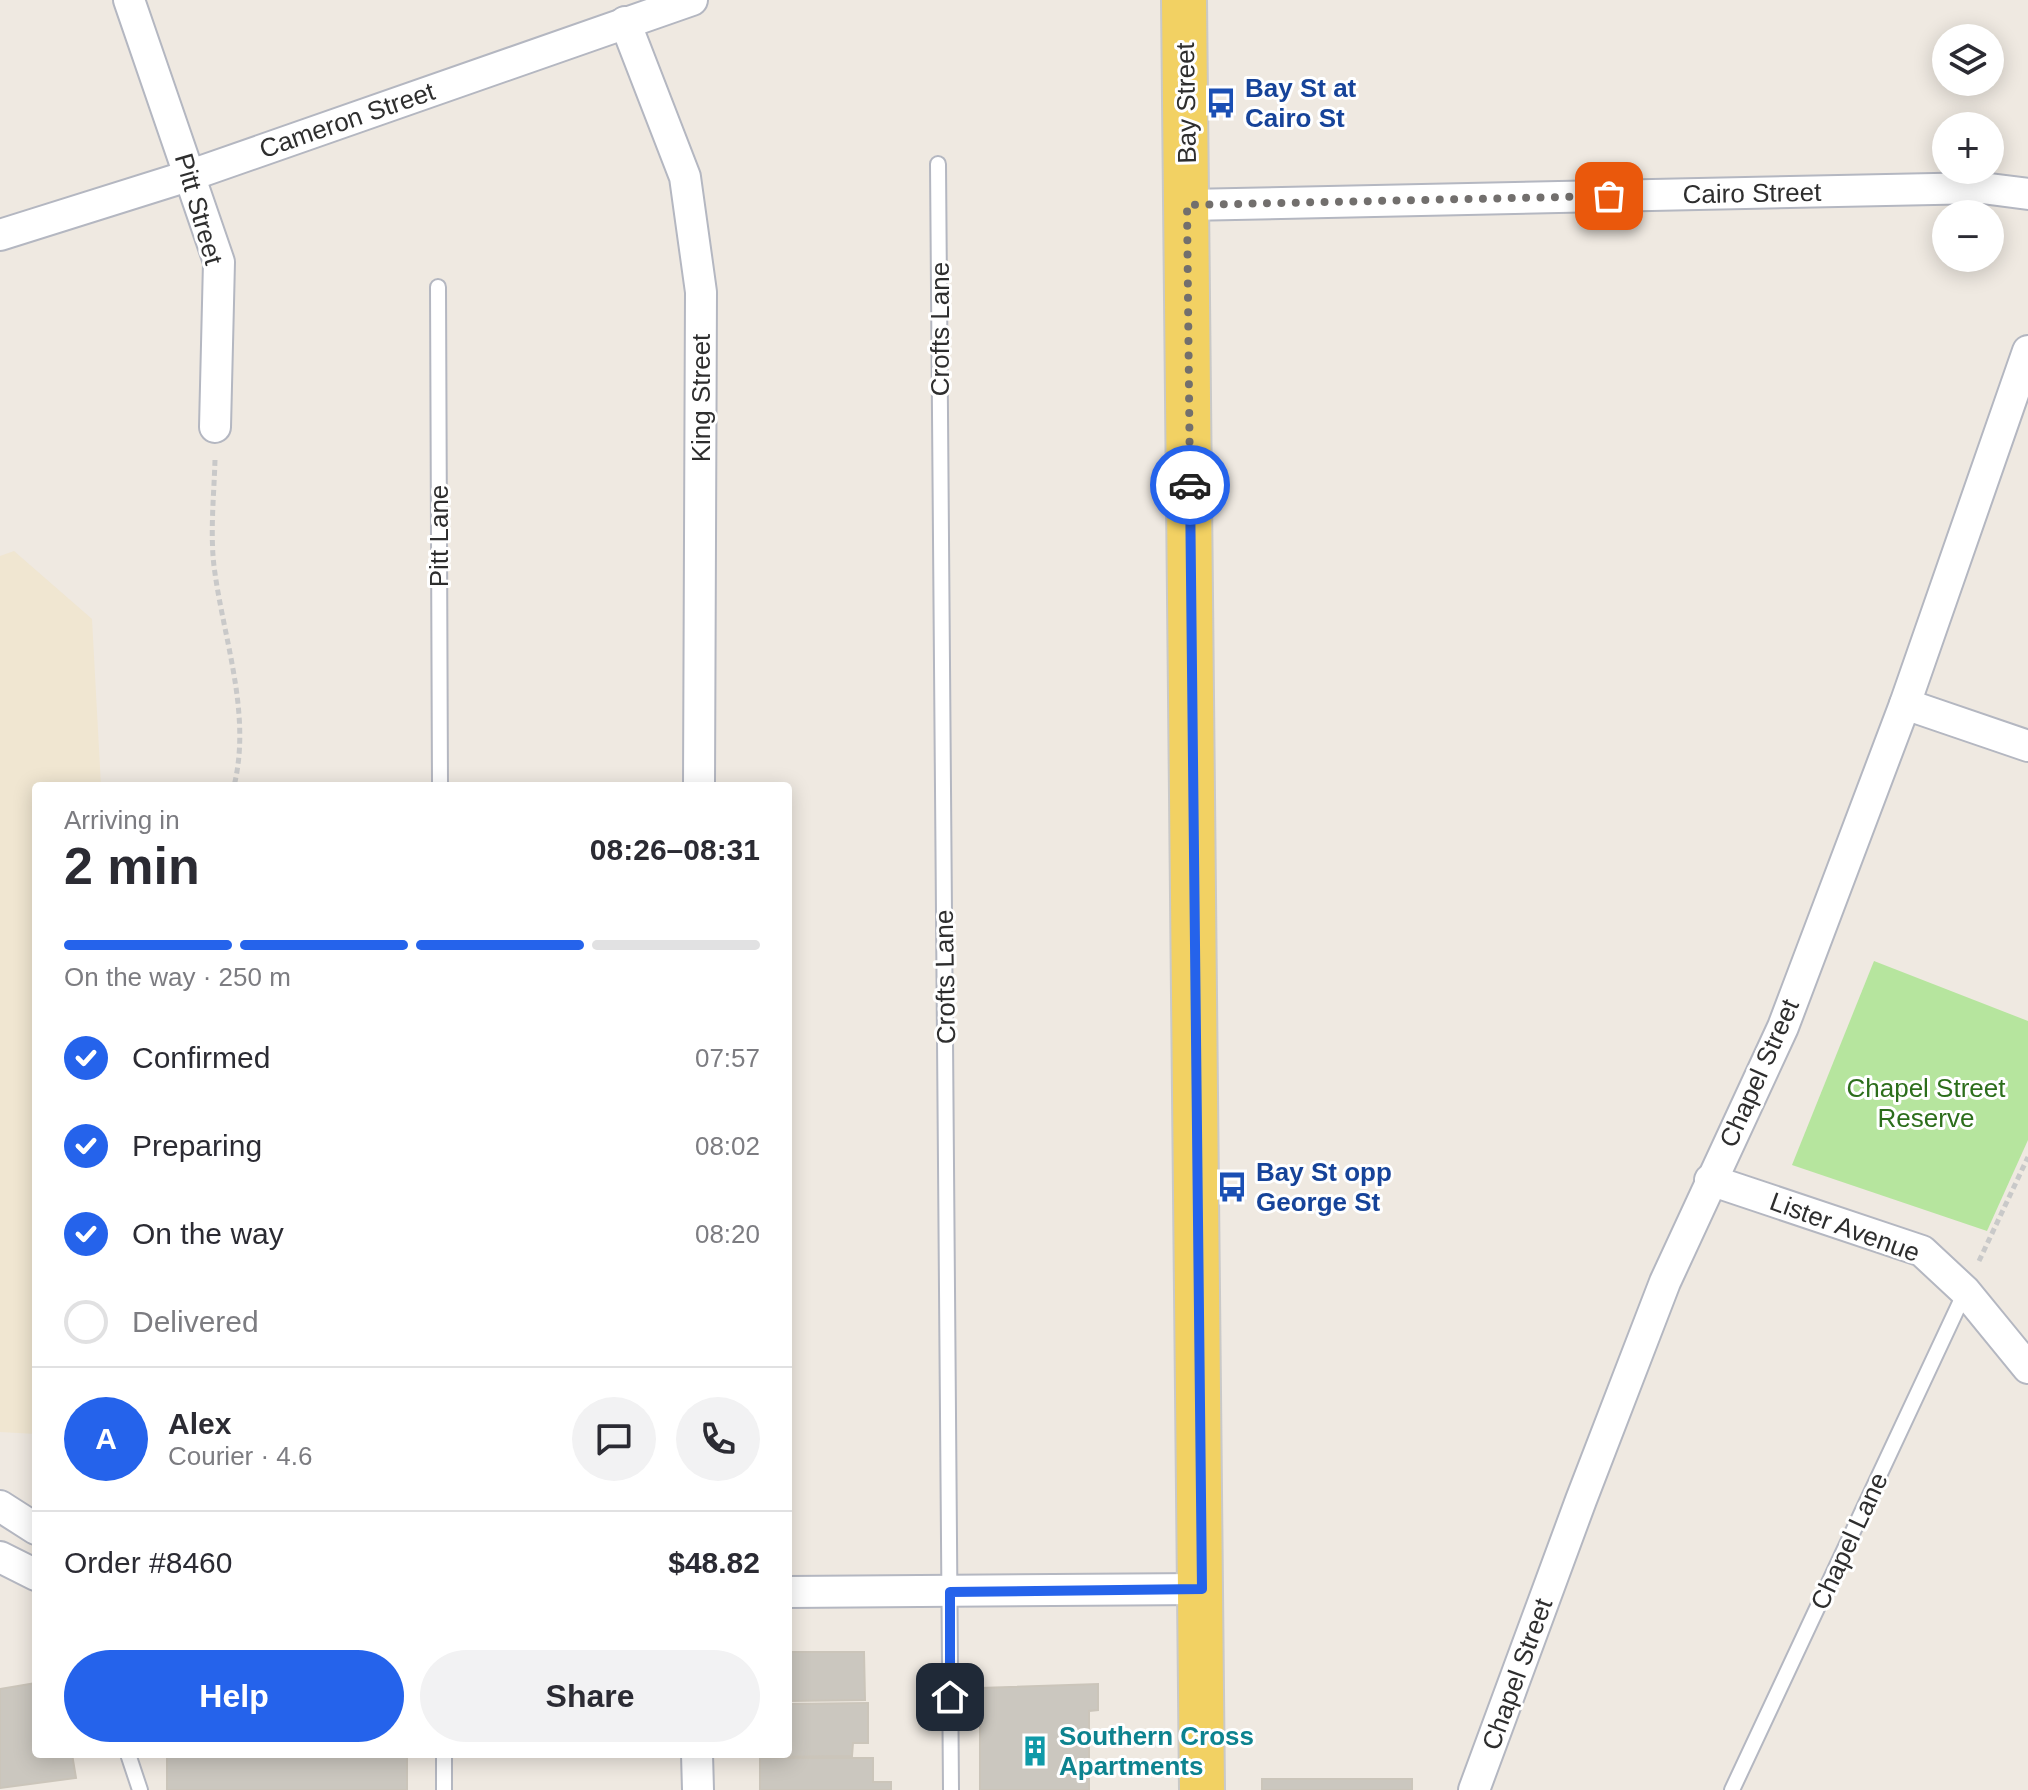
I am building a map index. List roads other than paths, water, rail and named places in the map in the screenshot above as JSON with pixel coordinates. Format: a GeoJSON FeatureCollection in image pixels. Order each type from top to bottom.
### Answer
{"type":"FeatureCollection","features":[{"type":"Feature","properties":{"kind":"main road","name":"Bay Street"},"geometry":{"type":"LineString","coordinates":[[1184,0],[1202,1790]]}},
{"type":"Feature","properties":{"kind":"street","name":"Pitt Street"},"geometry":{"type":"LineString","coordinates":[[129,0],[219,262],[215,427]]}},
{"type":"Feature","properties":{"kind":"street","name":"Cameron Street"},"geometry":{"type":"LineString","coordinates":[[0,235],[191,175],[692,0]]}},
{"type":"Feature","properties":{"kind":"street","name":"King Street"},"geometry":{"type":"LineString","coordinates":[[625,22],[685,177],[701,292],[699,782]]}},
{"type":"Feature","properties":{"kind":"street","name":"Cairo Street"},"geometry":{"type":"LineString","coordinates":[[1187,205],[1982,188],[2028,194]]}},
{"type":"Feature","properties":{"kind":"street","name":"Chapel Street"},"geometry":{"type":"LineString","coordinates":[[1474,1790],[1665,1282],[1783,1027],[1905,704],[2028,351]]}},
{"type":"Feature","properties":{"kind":"street"},"geometry":{"type":"LineString","coordinates":[[1905,704],[2028,746]]}},
{"type":"Feature","properties":{"kind":"street","name":"Lister Avenue"},"geometry":{"type":"LineString","coordinates":[[1710,1180],[1922,1251],[1965,1291],[2028,1368]]}},
{"type":"Feature","properties":{"kind":"street"},"geometry":{"type":"LineString","coordinates":[[0,1506],[32,1526]]}},
{"type":"Feature","properties":{"kind":"street"},"geometry":{"type":"LineString","coordinates":[[0,1557],[32,1573]]}},
{"type":"Feature","properties":{"kind":"street"},"geometry":{"type":"LineString","coordinates":[[792,1592],[1202,1589]]}},
{"type":"Feature","properties":{"kind":"street"},"geometry":{"type":"LineString","coordinates":[[697,1758],[698,1790]]}},
{"type":"Feature","properties":{"kind":"lane","name":"Crofts Lane"},"geometry":{"type":"LineString","coordinates":[[938,164],[951,1790]]}},
{"type":"Feature","properties":{"kind":"lane","name":"Pitt Lane"},"geometry":{"type":"LineString","coordinates":[[438,287],[440,782]]}},
{"type":"Feature","properties":{"kind":"lane","name":"Chapel Lane"},"geometry":{"type":"LineString","coordinates":[[1732,1790],[1965,1291]]}},
{"type":"Feature","properties":{"kind":"lane"},"geometry":{"type":"LineString","coordinates":[[129,1758],[140,1790]]}},
{"type":"Feature","properties":{"kind":"lane"},"geometry":{"type":"LineString","coordinates":[[444,1758],[444,1790]]}},
{"type":"Feature","properties":{"kind":"place","name":"Bay St at Cairo St"},"geometry":{"type":"Point","coordinates":[1221,103]}},
{"type":"Feature","properties":{"kind":"place","name":"Bay St opp George St"},"geometry":{"type":"Point","coordinates":[1232,1187]}},
{"type":"Feature","properties":{"kind":"place","name":"Southern Cross Apartments"},"geometry":{"type":"Point","coordinates":[1035,1751]}},
{"type":"Feature","properties":{"kind":"park label","name":"Chapel Street Reserve"},"geometry":{"type":"Point","coordinates":[1926,1103]}}]}
